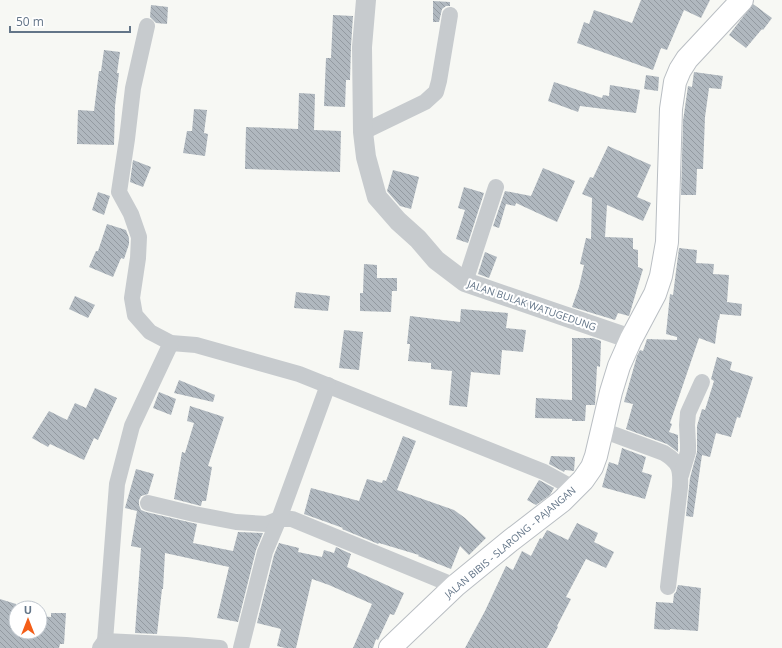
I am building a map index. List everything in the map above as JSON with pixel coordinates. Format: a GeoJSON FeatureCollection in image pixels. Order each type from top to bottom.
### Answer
{"type":"FeatureCollection","features":[{"type":"Feature","properties":{"kind":"main road","name":"JALAN BIBIS - SLARONG - PAJANGAN"},"geometry":{"type":"LineString","coordinates":[[390,648],[455,586],[562,501],[583,480],[592,467],[619,366],[631,339],[655,294],[665,258],[667,242],[671,109],[675,82],[687,59],[742,0]]}},
{"type":"Feature","properties":{"kind":"street","name":"JALAN BULAK WATUGEDUNG"},"geometry":{"type":"LineString","coordinates":[[366,0],[362,47],[363,132],[366,157],[377,197],[398,221],[418,239],[436,260],[465,282],[631,339]]}},
{"type":"Feature","properties":{"kind":"street"},"geometry":{"type":"LineString","coordinates":[[363,132],[425,102],[436,92],[450,15]]}},
{"type":"Feature","properties":{"kind":"street"},"geometry":{"type":"LineString","coordinates":[[147,26],[134,88],[119,192],[131,214],[138,237],[138,258],[132,298],[135,315],[150,332],[171,343],[196,345],[299,374],[544,472],[575,489]]}},
{"type":"Feature","properties":{"kind":"street"},"geometry":{"type":"LineString","coordinates":[[465,282],[496,187]]}},
{"type":"Feature","properties":{"kind":"street"},"geometry":{"type":"LineString","coordinates":[[171,343],[132,426],[117,484],[102,645],[186,645],[220,648]]}},
{"type":"Feature","properties":{"kind":"street"},"geometry":{"type":"LineString","coordinates":[[668,586],[681,475],[688,452],[688,413],[702,382]]}},
{"type":"Feature","properties":{"kind":"street"},"geometry":{"type":"LineString","coordinates":[[242,648],[265,552],[279,519],[328,385]]}},
{"type":"Feature","properties":{"kind":"street"},"geometry":{"type":"LineString","coordinates":[[602,430],[664,453],[676,462],[680,468],[681,475]]}},
{"type":"Feature","properties":{"kind":"street"},"geometry":{"type":"LineString","coordinates":[[148,503],[236,522],[267,524],[279,519],[292,519],[455,586]]}},
{"type":"Feature","properties":{"kind":"building"},"geometry":{"type":"Polygon","coordinates":[[[641,0],[710,0],[701,18],[684,10],[667,50],[661,48],[653,70],[577,43],[584,22],[589,24],[594,10],[632,23],[641,0]]]}},
{"type":"Feature","properties":{"kind":"building"},"geometry":{"type":"Polygon","coordinates":[[[433,1],[450,2],[450,6],[446,6],[442,9],[439,22],[433,22],[433,1]]]}},
{"type":"Feature","properties":{"kind":"building"},"geometry":{"type":"Polygon","coordinates":[[[753,4],[772,18],[746,48],[729,35],[753,4]]]}},
{"type":"Feature","properties":{"kind":"building"},"geometry":{"type":"Polygon","coordinates":[[[151,5],[168,7],[167,24],[156,23],[150,17],[151,5]]]}},
{"type":"Feature","properties":{"kind":"building"},"geometry":{"type":"Polygon","coordinates":[[[333,15],[353,16],[350,80],[346,80],[345,107],[324,106],[326,58],[331,58],[333,15]]]}},
{"type":"Feature","properties":{"kind":"building"},"geometry":{"type":"Polygon","coordinates":[[[104,50],[120,52],[117,73],[119,73],[115,106],[114,145],[77,144],[78,110],[94,111],[99,71],[101,71],[104,50]]]}},
{"type":"Feature","properties":{"kind":"building"},"geometry":{"type":"Polygon","coordinates":[[[694,72],[723,76],[721,89],[709,88],[705,117],[703,169],[697,169],[696,195],[681,195],[683,121],[688,86],[692,87],[694,72]]]}},
{"type":"Feature","properties":{"kind":"building"},"geometry":{"type":"Polygon","coordinates":[[[646,75],[659,77],[658,91],[644,89],[646,75]]]}},
{"type":"Feature","properties":{"kind":"building"},"geometry":{"type":"Polygon","coordinates":[[[554,82],[602,98],[603,95],[609,96],[610,85],[640,90],[636,113],[580,106],[578,112],[548,101],[554,82]]]}},
{"type":"Feature","properties":{"kind":"building"},"geometry":{"type":"Polygon","coordinates":[[[299,93],[315,94],[314,130],[341,131],[340,172],[245,169],[246,127],[298,129],[299,93]]]}},
{"type":"Feature","properties":{"kind":"building"},"geometry":{"type":"Polygon","coordinates":[[[194,109],[207,110],[204,133],[208,134],[205,156],[183,153],[187,131],[192,131],[194,109]]]}},
{"type":"Feature","properties":{"kind":"building"},"geometry":{"type":"Polygon","coordinates":[[[608,146],[651,165],[637,197],[651,203],[643,221],[607,205],[605,237],[633,238],[633,249],[638,250],[638,267],[643,269],[629,316],[618,313],[615,320],[572,307],[579,287],[584,265],[580,264],[586,238],[591,239],[592,198],[582,194],[590,177],[593,178],[608,146]]]}},
{"type":"Feature","properties":{"kind":"building"},"geometry":{"type":"Polygon","coordinates":[[[133,160],[151,167],[143,187],[130,182],[133,160]]]}},
{"type":"Feature","properties":{"kind":"building"},"geometry":{"type":"Polygon","coordinates":[[[543,168],[575,181],[557,222],[516,203],[515,206],[506,204],[499,228],[493,226],[505,191],[531,196],[543,168]]]}},
{"type":"Feature","properties":{"kind":"building"},"geometry":{"type":"Polygon","coordinates":[[[393,170],[419,177],[411,209],[400,206],[387,191],[393,170]]]}},
{"type":"Feature","properties":{"kind":"building"},"geometry":{"type":"Polygon","coordinates":[[[464,187],[484,193],[468,243],[456,239],[465,210],[458,208],[464,187]]]}},
{"type":"Feature","properties":{"kind":"building"},"geometry":{"type":"Polygon","coordinates":[[[98,192],[110,196],[104,215],[92,210],[98,192]]]}},
{"type":"Feature","properties":{"kind":"building"},"geometry":{"type":"Polygon","coordinates":[[[107,224],[126,230],[129,238],[129,244],[124,259],[121,258],[113,277],[89,267],[96,251],[98,251],[107,224]]]}},
{"type":"Feature","properties":{"kind":"building"},"geometry":{"type":"Polygon","coordinates":[[[679,248],[697,250],[696,263],[714,264],[713,274],[729,275],[727,302],[742,304],[741,316],[720,314],[715,344],[699,338],[670,423],[672,424],[669,432],[678,435],[678,452],[667,444],[626,429],[633,404],[624,402],[637,356],[640,350],[643,351],[647,339],[677,340],[677,337],[666,334],[670,294],[673,295],[679,248]]]}},
{"type":"Feature","properties":{"kind":"building"},"geometry":{"type":"Polygon","coordinates":[[[485,252],[497,257],[489,278],[478,274],[485,252]]]}},
{"type":"Feature","properties":{"kind":"building"},"geometry":{"type":"Polygon","coordinates":[[[364,264],[377,265],[377,278],[397,278],[397,291],[392,291],[391,312],[360,311],[360,293],[363,293],[364,264]]]}},
{"type":"Feature","properties":{"kind":"building"},"geometry":{"type":"Polygon","coordinates":[[[296,292],[330,296],[328,311],[294,308],[296,292]]]}},
{"type":"Feature","properties":{"kind":"building"},"geometry":{"type":"Polygon","coordinates":[[[75,296],[95,305],[88,318],[69,309],[75,296]]]}},
{"type":"Feature","properties":{"kind":"building"},"geometry":{"type":"Polygon","coordinates":[[[461,309],[508,313],[506,328],[526,330],[523,352],[502,350],[500,375],[471,372],[467,407],[449,405],[452,371],[431,369],[431,363],[408,361],[410,344],[407,344],[410,316],[460,322],[461,309]]]}},
{"type":"Feature","properties":{"kind":"building"},"geometry":{"type":"Polygon","coordinates":[[[344,330],[363,332],[359,370],[339,368],[344,330]]]}},
{"type":"Feature","properties":{"kind":"building"},"geometry":{"type":"Polygon","coordinates":[[[572,338],[593,338],[601,341],[600,367],[597,366],[595,405],[586,405],[585,421],[572,421],[572,419],[535,418],[536,398],[572,400],[572,338]]]}},
{"type":"Feature","properties":{"kind":"building"},"geometry":{"type":"Polygon","coordinates":[[[717,357],[732,362],[730,370],[753,377],[740,418],[737,417],[731,437],[716,433],[710,457],[702,455],[693,517],[686,516],[690,478],[697,452],[697,426],[702,409],[705,410],[714,381],[711,379],[717,357]]]}},
{"type":"Feature","properties":{"kind":"building"},"geometry":{"type":"Polygon","coordinates":[[[179,380],[215,395],[213,402],[174,393],[179,380]]]}},
{"type":"Feature","properties":{"kind":"building"},"geometry":{"type":"Polygon","coordinates":[[[95,388],[117,398],[98,440],[94,438],[84,460],[50,444],[48,447],[32,438],[49,411],[67,420],[75,403],[86,408],[95,388]]]}},
{"type":"Feature","properties":{"kind":"building"},"geometry":{"type":"Polygon","coordinates":[[[159,392],[176,399],[171,415],[153,408],[159,392]]]}},
{"type":"Feature","properties":{"kind":"building"},"geometry":{"type":"Polygon","coordinates":[[[190,406],[224,417],[208,466],[212,467],[206,501],[202,501],[201,506],[174,499],[182,452],[185,453],[194,423],[187,421],[190,406]]]}},
{"type":"Feature","properties":{"kind":"building"},"geometry":{"type":"Polygon","coordinates":[[[403,436],[416,441],[397,490],[454,510],[465,518],[486,538],[469,555],[460,546],[451,569],[418,556],[419,555],[379,543],[378,544],[342,529],[343,528],[304,514],[311,488],[359,501],[367,479],[382,483],[383,480],[386,481],[403,436]]]}},
{"type":"Feature","properties":{"kind":"building"},"geometry":{"type":"Polygon","coordinates":[[[622,448],[646,457],[642,472],[652,475],[645,499],[602,487],[609,462],[618,465],[622,448]]]}},
{"type":"Feature","properties":{"kind":"building"},"geometry":{"type":"Polygon","coordinates":[[[551,456],[575,457],[574,471],[565,470],[564,472],[549,464],[551,456]]]}},
{"type":"Feature","properties":{"kind":"building"},"geometry":{"type":"Polygon","coordinates":[[[136,469],[154,474],[148,494],[141,496],[139,500],[141,510],[197,524],[193,543],[233,551],[238,532],[263,533],[256,550],[238,622],[217,618],[229,567],[165,553],[163,589],[157,634],[135,633],[141,548],[131,546],[137,511],[125,508],[136,469]]]}},
{"type":"Feature","properties":{"kind":"building"},"geometry":{"type":"Polygon","coordinates":[[[539,480],[554,488],[550,495],[536,505],[527,500],[539,480]]]}},
{"type":"Feature","properties":{"kind":"building"},"geometry":{"type":"Polygon","coordinates":[[[577,523],[598,533],[594,542],[614,552],[606,568],[586,559],[566,597],[571,599],[547,648],[465,648],[485,611],[506,566],[513,570],[522,551],[531,556],[540,538],[542,539],[547,530],[568,540],[577,523]]]}},
{"type":"Feature","properties":{"kind":"building"},"geometry":{"type":"Polygon","coordinates":[[[279,543],[299,548],[298,552],[322,557],[324,550],[334,553],[336,547],[351,554],[347,567],[404,593],[394,615],[390,614],[378,640],[376,639],[373,648],[353,648],[372,604],[312,579],[296,648],[277,646],[281,629],[257,623],[274,555],[279,543]]]}},
{"type":"Feature","properties":{"kind":"building"},"geometry":{"type":"Polygon","coordinates":[[[678,585],[701,588],[698,631],[654,629],[656,602],[673,603],[674,594],[678,585]]]}},
{"type":"Feature","properties":{"kind":"building"},"geometry":{"type":"Polygon","coordinates":[[[0,599],[8,602],[8,640],[48,640],[48,617],[51,617],[51,613],[66,613],[64,644],[60,644],[59,648],[0,648],[0,599]]]}}]}
